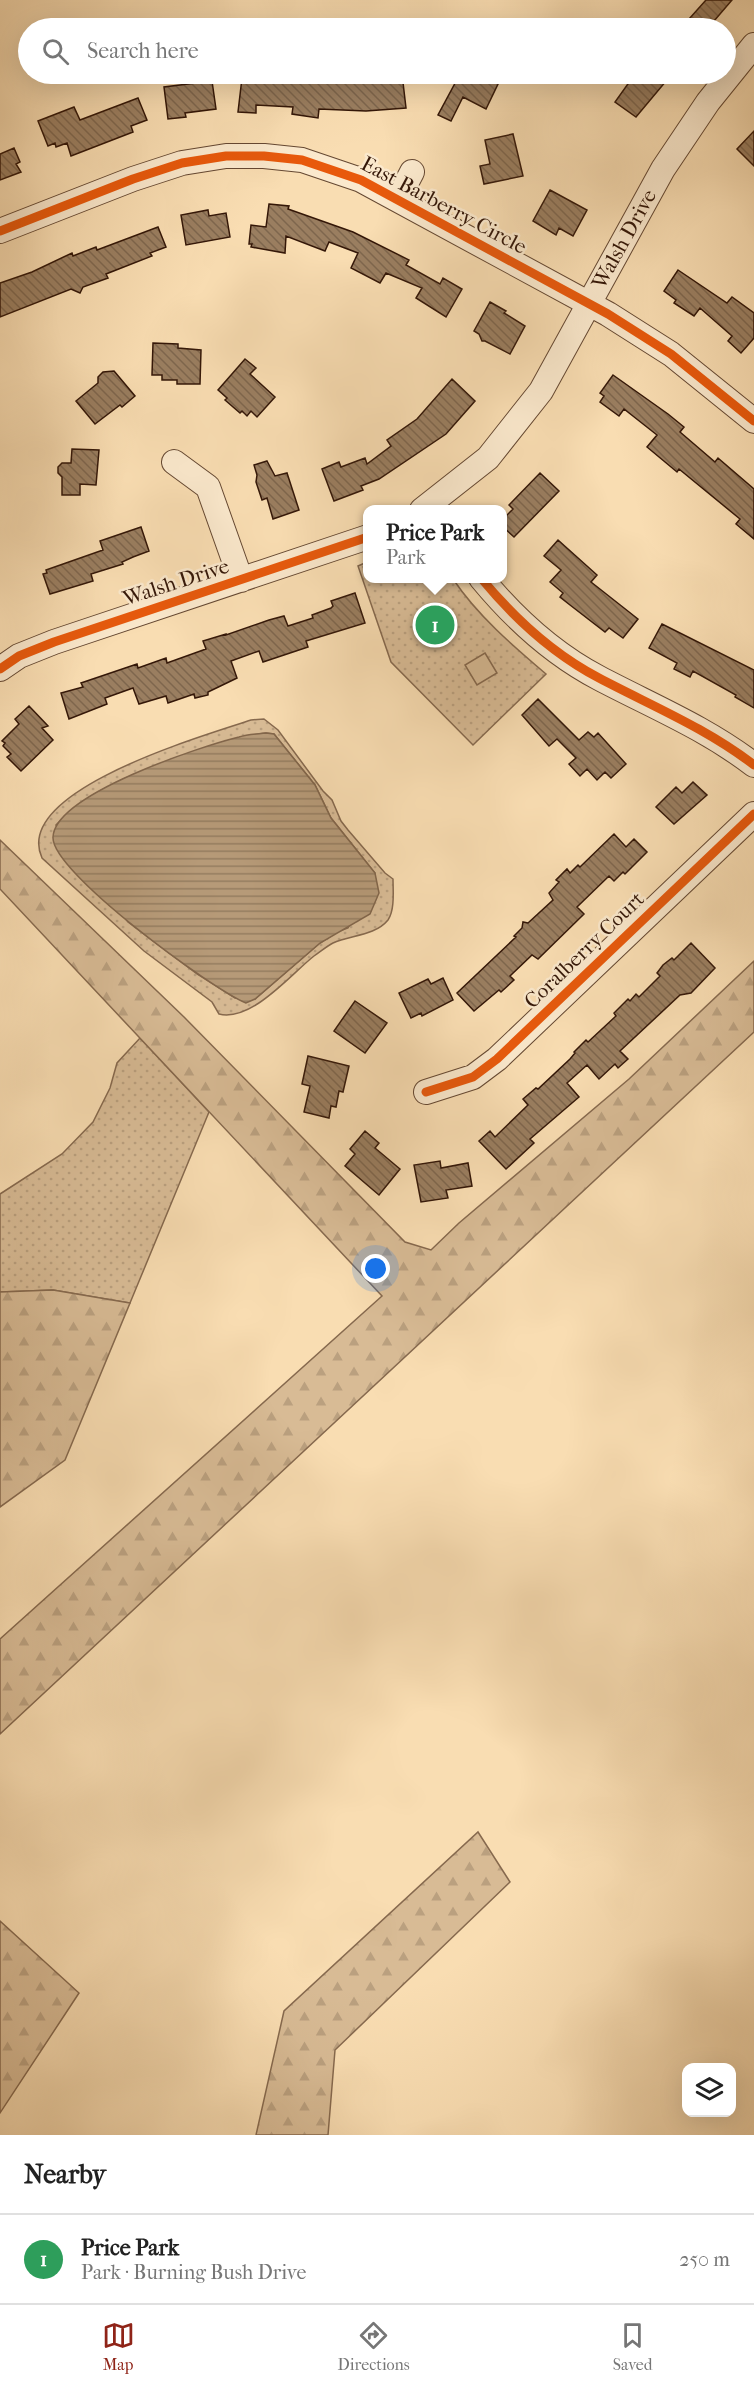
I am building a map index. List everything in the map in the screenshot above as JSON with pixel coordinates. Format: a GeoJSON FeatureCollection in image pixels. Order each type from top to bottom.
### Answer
{"type":"FeatureCollection","features":[{"type":"Feature","properties":{"kind":"street","name":"Walsh Drive"},"geometry":{"type":"LineString","coordinates":[[736,67],[754,45]]}},
{"type":"Feature","properties":{"kind":"street","name":"Walsh Drive"},"geometry":{"type":"LineString","coordinates":[[432,505],[488,458],[541,391],[663,169],[723,84]]}},
{"type":"Feature","properties":{"kind":"street","name":"East Barberry Circle"},"geometry":{"type":"LineString","coordinates":[[0,231],[157,170],[206,158],[264,156],[302,160],[361,180],[589,304],[671,354],[754,421]]}},
{"type":"Feature","properties":{"kind":"street","name":"East Barberry Circle"},"geometry":{"type":"LineString","coordinates":[[398,199],[412,172]]}},
{"type":"Feature","properties":{"kind":"street"},"geometry":{"type":"LineString","coordinates":[[174,462],[208,487],[241,580]]}},
{"type":"Feature","properties":{"kind":"street","name":"Walsh Drive"},"geometry":{"type":"LineString","coordinates":[[0,669],[19,656],[54,642],[363,539]]}},
{"type":"Feature","properties":{"kind":"street"},"geometry":{"type":"LineString","coordinates":[[484,583],[504,607],[550,647],[597,677],[694,725],[754,765]]}},
{"type":"Feature","properties":{"kind":"street","name":"Coralberry Court"},"geometry":{"type":"LineString","coordinates":[[426,1092],[472,1077],[497,1059],[754,814]]}},
{"type":"Feature","properties":{"kind":"green space"},"geometry":{"type":"Polygon","coordinates":[[[363,564],[363,581],[358,566],[363,564]]]}},
{"type":"Feature","properties":{"kind":"green space"},"geometry":{"type":"Polygon","coordinates":[[[364,583],[456,583],[484,618],[546,674],[473,745],[391,662],[364,583]]]}},
{"type":"Feature","properties":{"kind":"green space"},"geometry":{"type":"Polygon","coordinates":[[[485,653],[497,673],[477,685],[465,665],[485,653]]]}},
{"type":"Feature","properties":{"kind":"green space"},"geometry":{"type":"Polygon","coordinates":[[[264,719],[278,730],[332,800],[341,821],[385,873],[393,879],[393,906],[388,920],[383,925],[328,946],[257,1004],[232,1015],[219,1014],[212,1002],[144,951],[42,858],[40,833],[55,810],[83,788],[118,769],[195,738],[251,720],[264,719]],[[256,734],[216,745],[116,782],[85,800],[56,825],[128,922],[197,974],[235,998],[255,999],[320,943],[348,928],[375,873],[331,818],[315,785],[274,734],[256,734]]]}},
{"type":"Feature","properties":{"kind":"green space"},"geometry":{"type":"Polygon","coordinates":[[[0,840],[184,1017],[405,1242],[431,1250],[459,1223],[629,1079],[754,961],[754,1032],[0,1734],[0,1639],[382,1296],[0,889],[0,840]]]}},
{"type":"Feature","properties":{"kind":"green space"},"geometry":{"type":"Polygon","coordinates":[[[140,1038],[209,1112],[130,1303],[53,1290],[0,1292],[0,1194],[62,1154],[93,1122],[110,1088],[117,1063],[140,1038]]]}},
{"type":"Feature","properties":{"kind":"green space"},"geometry":{"type":"Polygon","coordinates":[[[53,1290],[130,1303],[65,1460],[0,1507],[0,1292],[53,1290]]]}},
{"type":"Feature","properties":{"kind":"green space"},"geometry":{"type":"Polygon","coordinates":[[[478,1832],[510,1882],[335,2050],[328,2135],[256,2135],[284,2011],[478,1832]]]}},
{"type":"Feature","properties":{"kind":"green space"},"geometry":{"type":"Polygon","coordinates":[[[0,1921],[79,1993],[0,2113],[0,1921]]]}},
{"type":"Feature","properties":{"kind":"shaded area"},"geometry":{"type":"Polygon","coordinates":[[[266,733],[274,734],[315,785],[331,818],[375,873],[379,893],[370,914],[320,943],[255,999],[246,1003],[169,954],[104,901],[59,854],[53,837],[60,821],[78,804],[133,774],[220,742],[266,733]]]}},
{"type":"Feature","properties":{"kind":"building"},"geometry":{"type":"Polygon","coordinates":[[[706,0],[732,0],[717,18],[690,18],[706,0]]]}},
{"type":"Feature","properties":{"kind":"building"},"geometry":{"type":"Polygon","coordinates":[[[212,84],[216,109],[185,113],[186,117],[168,119],[164,87],[212,84]]]}},
{"type":"Feature","properties":{"kind":"building"},"geometry":{"type":"Polygon","coordinates":[[[241,84],[403,84],[406,108],[366,111],[319,109],[318,118],[292,114],[293,107],[256,105],[256,113],[238,112],[241,84]]]}},
{"type":"Feature","properties":{"kind":"building"},"geometry":{"type":"Polygon","coordinates":[[[455,84],[498,84],[486,109],[463,97],[451,121],[438,115],[455,84]]]}},
{"type":"Feature","properties":{"kind":"building"},"geometry":{"type":"Polygon","coordinates":[[[628,84],[664,84],[636,117],[615,102],[628,84]]]}},
{"type":"Feature","properties":{"kind":"building"},"geometry":{"type":"Polygon","coordinates":[[[138,98],[147,120],[131,126],[133,132],[71,156],[67,143],[56,147],[55,143],[48,146],[38,121],[74,107],[80,120],[138,98]]]}},
{"type":"Feature","properties":{"kind":"building"},"geometry":{"type":"Polygon","coordinates":[[[754,131],[754,166],[737,149],[754,131]]]}},
{"type":"Feature","properties":{"kind":"building"},"geometry":{"type":"Polygon","coordinates":[[[513,134],[523,176],[484,184],[480,166],[490,164],[485,140],[513,134]]]}},
{"type":"Feature","properties":{"kind":"building"},"geometry":{"type":"Polygon","coordinates":[[[14,148],[20,162],[16,164],[21,172],[0,180],[0,154],[14,148]]]}},
{"type":"Feature","properties":{"kind":"building"},"geometry":{"type":"Polygon","coordinates":[[[550,190],[587,210],[573,236],[559,228],[556,235],[533,221],[550,190]]]}},
{"type":"Feature","properties":{"kind":"building"},"geometry":{"type":"Polygon","coordinates":[[[269,204],[289,206],[288,209],[353,232],[409,260],[406,265],[440,284],[443,278],[462,289],[446,317],[416,298],[422,288],[386,273],[380,283],[351,268],[358,253],[329,242],[325,251],[286,236],[285,253],[251,247],[252,244],[249,244],[251,225],[266,227],[269,204]]]}},
{"type":"Feature","properties":{"kind":"building"},"geometry":{"type":"Polygon","coordinates":[[[208,210],[209,216],[226,213],[230,237],[186,245],[181,215],[208,210]]]}},
{"type":"Feature","properties":{"kind":"building"},"geometry":{"type":"Polygon","coordinates":[[[158,227],[166,247],[150,253],[152,256],[106,274],[108,278],[83,287],[80,293],[71,289],[0,317],[0,283],[32,272],[72,253],[73,256],[96,247],[97,250],[158,227]]]}},
{"type":"Feature","properties":{"kind":"building"},"geometry":{"type":"Polygon","coordinates":[[[678,270],[727,303],[732,297],[754,313],[754,338],[741,353],[728,341],[732,336],[700,308],[694,316],[674,303],[676,300],[664,291],[678,270]]]}},
{"type":"Feature","properties":{"kind":"building"},"geometry":{"type":"Polygon","coordinates":[[[490,302],[525,326],[510,354],[482,341],[479,334],[474,331],[490,302]]]}},
{"type":"Feature","properties":{"kind":"building"},"geometry":{"type":"Polygon","coordinates":[[[153,343],[178,344],[178,348],[201,350],[200,384],[177,384],[177,380],[162,380],[162,375],[152,375],[153,343]]]}},
{"type":"Feature","properties":{"kind":"building"},"geometry":{"type":"Polygon","coordinates":[[[245,359],[256,368],[250,374],[275,397],[257,417],[251,411],[247,416],[242,411],[240,413],[225,400],[227,398],[218,390],[245,359]]]}},
{"type":"Feature","properties":{"kind":"building"},"geometry":{"type":"Polygon","coordinates":[[[114,371],[135,396],[95,424],[76,401],[98,383],[98,377],[103,372],[114,371]]]}},
{"type":"Feature","properties":{"kind":"building"},"geometry":{"type":"Polygon","coordinates":[[[613,375],[668,414],[684,427],[680,432],[715,462],[718,458],[754,489],[754,539],[736,524],[740,519],[679,469],[677,472],[647,447],[657,435],[624,409],[619,416],[600,402],[604,396],[600,393],[613,375]]]}},
{"type":"Feature","properties":{"kind":"building"},"geometry":{"type":"Polygon","coordinates":[[[452,379],[475,401],[446,434],[379,479],[361,486],[363,490],[334,501],[322,469],[339,462],[341,467],[365,458],[367,464],[391,446],[387,440],[417,419],[452,379]]]}},
{"type":"Feature","properties":{"kind":"building"},"geometry":{"type":"Polygon","coordinates":[[[72,449],[99,450],[96,485],[80,484],[80,495],[62,495],[62,477],[58,473],[58,467],[62,463],[71,463],[72,449]]]}},
{"type":"Feature","properties":{"kind":"building"},"geometry":{"type":"Polygon","coordinates":[[[267,461],[275,476],[287,473],[299,510],[273,519],[267,498],[262,500],[256,482],[257,475],[254,465],[267,461]]]}},
{"type":"Feature","properties":{"kind":"building"},"geometry":{"type":"Polygon","coordinates":[[[540,473],[559,491],[514,537],[507,531],[507,515],[513,509],[509,505],[540,473]]]}},
{"type":"Feature","properties":{"kind":"building"},"geometry":{"type":"Polygon","coordinates":[[[141,527],[149,551],[122,562],[123,564],[91,574],[93,581],[50,594],[43,574],[47,573],[46,570],[103,550],[100,541],[141,527]]]}},
{"type":"Feature","properties":{"kind":"building"},"geometry":{"type":"Polygon","coordinates":[[[558,540],[597,575],[591,582],[638,619],[623,638],[609,628],[605,632],[560,597],[563,593],[550,582],[561,570],[544,556],[558,540]]]}},
{"type":"Feature","properties":{"kind":"building"},"geometry":{"type":"Polygon","coordinates":[[[355,593],[365,623],[306,641],[308,647],[263,662],[259,651],[231,661],[237,678],[208,692],[208,695],[195,698],[194,694],[168,703],[166,696],[139,704],[133,688],[105,698],[107,704],[69,719],[61,693],[83,687],[81,683],[137,664],[138,668],[166,658],[167,663],[206,649],[203,641],[269,620],[284,616],[288,626],[313,618],[312,615],[331,608],[333,606],[331,601],[355,593]]]}},
{"type":"Feature","properties":{"kind":"building"},"geometry":{"type":"Polygon","coordinates":[[[662,624],[754,670],[754,708],[693,671],[690,677],[674,669],[677,663],[649,648],[662,624]]]}},
{"type":"Feature","properties":{"kind":"building"},"geometry":{"type":"Polygon","coordinates":[[[538,699],[579,740],[588,732],[594,737],[598,733],[626,764],[611,778],[605,772],[597,780],[587,769],[580,776],[569,764],[576,758],[557,739],[549,746],[522,715],[538,699]]]}},
{"type":"Feature","properties":{"kind":"building"},"geometry":{"type":"Polygon","coordinates":[[[29,706],[48,726],[42,728],[53,740],[21,771],[7,757],[11,754],[3,746],[5,743],[2,741],[19,724],[15,719],[29,706]]]}},
{"type":"Feature","properties":{"kind":"building"},"geometry":{"type":"Polygon","coordinates":[[[693,782],[707,795],[674,824],[656,807],[676,787],[682,793],[693,782]]]}},
{"type":"Feature","properties":{"kind":"building"},"geometry":{"type":"Polygon","coordinates":[[[614,834],[626,847],[634,839],[647,852],[625,874],[623,872],[614,881],[609,876],[577,907],[584,914],[538,959],[532,955],[510,976],[514,980],[474,1011],[457,993],[516,937],[514,936],[522,928],[523,922],[528,923],[553,900],[549,893],[559,882],[556,880],[567,869],[570,873],[578,865],[580,867],[614,834]]]}},
{"type":"Feature","properties":{"kind":"building"},"geometry":{"type":"Polygon","coordinates":[[[691,943],[715,968],[691,993],[680,995],[620,1051],[628,1059],[618,1068],[615,1064],[599,1079],[587,1065],[567,1083],[579,1097],[530,1139],[534,1143],[506,1169],[479,1141],[490,1131],[495,1137],[528,1105],[523,1099],[536,1088],[538,1089],[570,1059],[586,1040],[588,1042],[616,1016],[614,1013],[628,999],[630,1001],[636,994],[639,997],[660,976],[657,973],[663,965],[672,958],[674,960],[691,943]]]}},
{"type":"Feature","properties":{"kind":"building"},"geometry":{"type":"Polygon","coordinates":[[[443,978],[453,1000],[422,1016],[421,1013],[411,1018],[399,993],[428,979],[431,984],[443,978]]]}},
{"type":"Feature","properties":{"kind":"building"},"geometry":{"type":"Polygon","coordinates":[[[355,1001],[387,1023],[365,1053],[334,1031],[355,1001]]]}},
{"type":"Feature","properties":{"kind":"building"},"geometry":{"type":"Polygon","coordinates":[[[308,1056],[349,1066],[343,1092],[339,1091],[336,1107],[331,1106],[329,1118],[304,1112],[310,1086],[302,1084],[308,1056]]]}},
{"type":"Feature","properties":{"kind":"building"},"geometry":{"type":"Polygon","coordinates":[[[365,1131],[379,1143],[375,1148],[400,1169],[379,1195],[345,1166],[355,1154],[350,1149],[365,1131]]]}},
{"type":"Feature","properties":{"kind":"building"},"geometry":{"type":"Polygon","coordinates":[[[440,1161],[441,1168],[468,1163],[472,1186],[446,1190],[448,1198],[421,1202],[414,1165],[440,1161]]]}},
{"type":"Feature","properties":{"kind":"cycle path"},"geometry":{"type":"LineString","coordinates":[[0,231],[133,179],[182,163],[226,156],[264,156],[302,160],[361,180],[608,314],[671,354],[754,421]]}},
{"type":"Feature","properties":{"kind":"cycle path"},"geometry":{"type":"LineString","coordinates":[[0,669],[19,656],[54,642],[363,539]]}},
{"type":"Feature","properties":{"kind":"cycle path"},"geometry":{"type":"LineString","coordinates":[[485,583],[521,621],[566,658],[599,678],[698,729],[754,765]]}},
{"type":"Feature","properties":{"kind":"cycle path"},"geometry":{"type":"LineString","coordinates":[[426,1092],[473,1077],[497,1059],[754,814]]}},
{"type":"Feature","properties":{"kind":"place","name":"Price Park"},"geometry":{"type":"Point","coordinates":[435,625]}}]}
